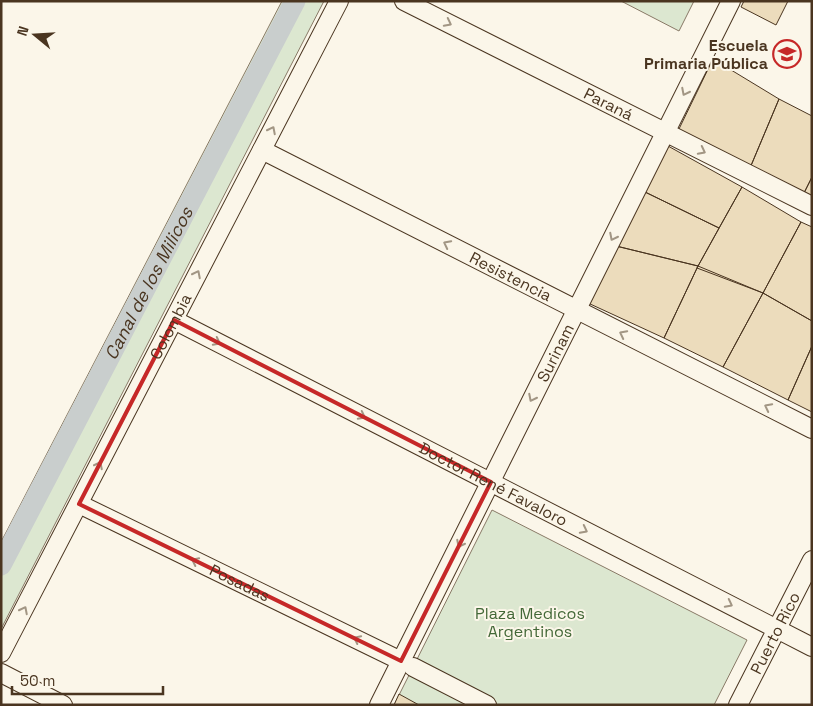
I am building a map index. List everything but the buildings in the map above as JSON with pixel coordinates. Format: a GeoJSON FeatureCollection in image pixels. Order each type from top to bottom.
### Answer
{"type":"FeatureCollection","features":[{"type":"Feature","properties":{"kind":"street","name":"Colombia"},"geometry":{"type":"LineString","coordinates":[[1,653],[339,1]]}},
{"type":"Feature","properties":{"kind":"street","name":"Paraná"},"geometry":{"type":"LineString","coordinates":[[404,1],[812,206]]}},
{"type":"Feature","properties":{"kind":"street","name":"Surinam"},"geometry":{"type":"LineString","coordinates":[[379,705],[407,664],[490,482],[731,1]]}},
{"type":"Feature","properties":{"kind":"street","name":"Resistencia"},"geometry":{"type":"LineString","coordinates":[[262,150],[812,429]]}},
{"type":"Feature","properties":{"kind":"street","name":"Doctor René Favaloro"},"geometry":{"type":"LineString","coordinates":[[174,320],[812,647]]}},
{"type":"Feature","properties":{"kind":"street","name":"Posadas"},"geometry":{"type":"LineString","coordinates":[[79,504],[487,705]]}},
{"type":"Feature","properties":{"kind":"street","name":"Puerto Rico"},"geometry":{"type":"LineString","coordinates":[[738,705],[812,560]]}},
{"type":"Feature","properties":{"kind":"street"},"geometry":{"type":"LineString","coordinates":[[1,673],[63,705]]}},
{"type":"Feature","properties":{"kind":"highlighted area"},"geometry":{"type":"Polygon","coordinates":[[[174,320],[491,482],[401,661],[79,504],[174,320]]]}},
{"type":"Feature","properties":{"kind":"green space"},"geometry":{"type":"Polygon","coordinates":[[[282,1],[324,1],[1,629],[1,542],[282,1]]]}},
{"type":"Feature","properties":{"kind":"green space"},"geometry":{"type":"Polygon","coordinates":[[[621,1],[694,1],[679,31],[621,1]]]}},
{"type":"Feature","properties":{"kind":"green space","name":"Plaza Medicos Argentinos"},"geometry":{"type":"Polygon","coordinates":[[[492,510],[747,640],[714,705],[394,705],[492,510]]]}},
{"type":"Feature","properties":{"kind":"waterway","name":"Canal de los Milicos"},"geometry":{"type":"LineString","coordinates":[[1,565],[295,1]]}},
{"type":"Feature","properties":{"kind":"place","name":"Escuela Primaria Pública"},"geometry":{"type":"Point","coordinates":[787,54]}}]}
